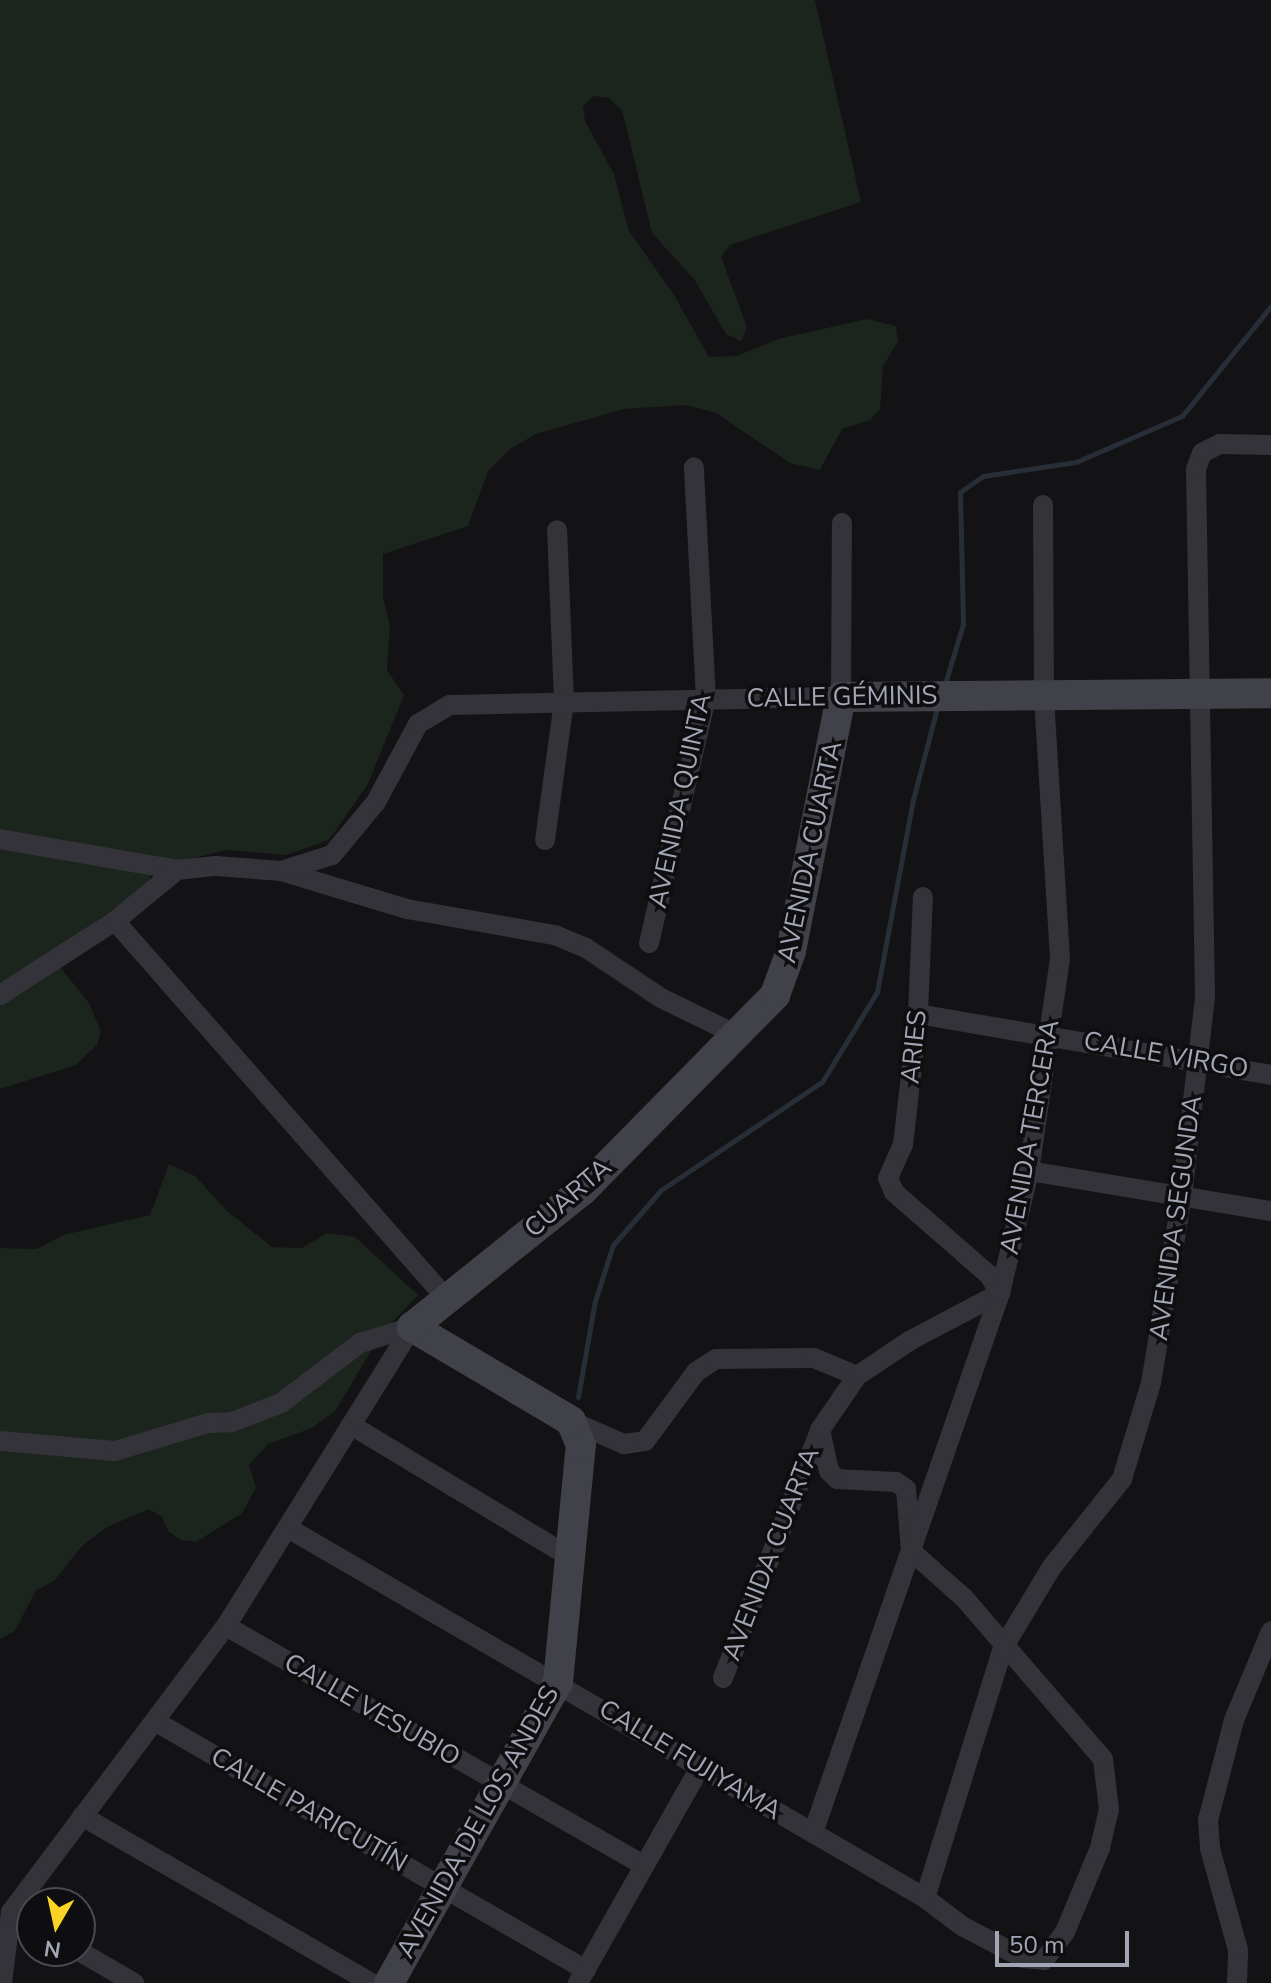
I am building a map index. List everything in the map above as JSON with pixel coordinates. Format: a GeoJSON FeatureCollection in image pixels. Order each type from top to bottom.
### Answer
{"type":"FeatureCollection","features":[{"type":"Feature","properties":{"kind":"street","name":"AVENIDA SEGUNDA"},"geometry":{"type":"LineString","coordinates":[[925,1898],[1003,1648],[1051,1568],[1122,1479],[1151,1383],[1182,1196],[1205,996],[1203,692],[1197,462],[1209,448],[1271,445]]}},
{"type":"Feature","properties":{"kind":"street","name":"AVENIDA QUINTA"},"geometry":{"type":"LineString","coordinates":[[649,943],[706,699],[694,467]]}},
{"type":"Feature","properties":{"kind":"street","name":"AVENIDA TERCERA"},"geometry":{"type":"LineString","coordinates":[[813,1833],[1000,1293],[1029,1171],[1050,1034],[1059,946],[1044,696],[1043,505]]}},
{"type":"Feature","properties":{"kind":"street","name":"AVENIDA CUARTA"},"geometry":{"type":"LineString","coordinates":[[714,1060],[784,979],[841,697],[842,523]]}},
{"type":"Feature","properties":{"kind":"street"},"geometry":{"type":"LineString","coordinates":[[545,840],[564,702],[557,530]]}},
{"type":"Feature","properties":{"kind":"street","name":"CALLE GÉMINIS"},"geometry":{"type":"LineString","coordinates":[[281,871],[332,855],[356,832],[418,724],[450,705],[1271,693]]}},
{"type":"Feature","properties":{"kind":"street"},"geometry":{"type":"LineString","coordinates":[[0,839],[177,870],[216,866],[281,871],[407,909],[555,935],[586,948],[661,998],[737,1035]]}},
{"type":"Feature","properties":{"kind":"street"},"geometry":{"type":"LineString","coordinates":[[0,995],[115,921],[177,870]]}},
{"type":"Feature","properties":{"kind":"street","name":"ARIES"},"geometry":{"type":"LineString","coordinates":[[923,897],[918,1014],[903,1145],[888,1178],[894,1192],[971,1257],[1000,1293]]}},
{"type":"Feature","properties":{"kind":"street"},"geometry":{"type":"LineString","coordinates":[[115,921],[446,1298]]}},
{"type":"Feature","properties":{"kind":"street","name":"CALLE VIRGO"},"geometry":{"type":"LineString","coordinates":[[918,1014],[1050,1034],[1271,1075]]}},
{"type":"Feature","properties":{"kind":"street","name":"CUARTA"},"geometry":{"type":"LineString","coordinates":[[412,1327],[583,1190],[714,1060]]}},
{"type":"Feature","properties":{"kind":"street"},"geometry":{"type":"LineString","coordinates":[[1029,1171],[1271,1211]]}},
{"type":"Feature","properties":{"kind":"street"},"geometry":{"type":"LineString","coordinates":[[0,1441],[115,1451],[208,1423],[232,1422],[281,1403],[360,1343],[412,1327],[571,1421],[624,1444],[645,1441],[696,1372],[716,1359],[814,1358],[857,1376],[911,1340],[1000,1293]]}},
{"type":"Feature","properties":{"kind":"street"},"geometry":{"type":"LineString","coordinates":[[2,1983],[11,1912],[82,1816],[158,1723],[226,1626],[412,1327]]}},
{"type":"Feature","properties":{"kind":"street","name":"AVENIDA CUARTA"},"geometry":{"type":"LineString","coordinates":[[723,1678],[820,1430],[857,1376]]}},
{"type":"Feature","properties":{"kind":"street","name":"AVENIDA DE LOS ANDES"},"geometry":{"type":"LineString","coordinates":[[389,1983],[558,1682],[573,1559],[581,1445],[571,1421]]}},
{"type":"Feature","properties":{"kind":"street"},"geometry":{"type":"LineString","coordinates":[[351,1425],[573,1559]]}},
{"type":"Feature","properties":{"kind":"street"},"geometry":{"type":"LineString","coordinates":[[820,1430],[829,1471],[837,1479],[896,1482],[906,1489],[911,1551],[964,1598],[1003,1648]]}},
{"type":"Feature","properties":{"kind":"street","name":"CALLE FUJIYAMA"},"geometry":{"type":"LineString","coordinates":[[288,1528],[558,1682],[925,1898],[962,1926],[1023,1958],[1049,1958],[1076,1911],[1100,1848],[1109,1810],[1103,1759],[1003,1648]]}},
{"type":"Feature","properties":{"kind":"street","name":"CALLE VESUBIO"},"geometry":{"type":"LineString","coordinates":[[226,1626],[643,1865]]}},
{"type":"Feature","properties":{"kind":"street"},"geometry":{"type":"LineString","coordinates":[[1237,1983],[1238,1950],[1210,1848],[1208,1820],[1230,1734],[1270,1639]]}},
{"type":"Feature","properties":{"kind":"street","name":"CALLE PARICUTÍN"},"geometry":{"type":"LineString","coordinates":[[158,1723],[443,1887],[582,1976]]}},
{"type":"Feature","properties":{"kind":"street"},"geometry":{"type":"LineString","coordinates":[[582,1976],[701,1766]]}},
{"type":"Feature","properties":{"kind":"street"},"geometry":{"type":"LineString","coordinates":[[82,1816],[371,1983]]}},
{"type":"Feature","properties":{"kind":"street"},"geometry":{"type":"LineString","coordinates":[[11,1912],[16,1915]]}},
{"type":"Feature","properties":{"kind":"street"},"geometry":{"type":"LineString","coordinates":[[96,1961],[134,1983]]}},
{"type":"Feature","properties":{"kind":"shaded area"},"geometry":{"type":"Polygon","coordinates":[[[0,0],[815,0],[861,202],[730,245],[721,257],[747,327],[741,341],[726,334],[694,279],[652,233],[622,110],[609,98],[593,96],[583,107],[585,121],[614,174],[629,231],[674,295],[709,357],[737,356],[778,339],[867,319],[896,326],[898,341],[883,366],[880,409],[870,420],[842,429],[820,470],[790,463],[716,413],[686,405],[624,409],[536,434],[510,449],[488,471],[468,526],[383,554],[383,596],[390,626],[387,670],[404,695],[368,784],[329,840],[286,855],[226,850],[181,861],[150,859],[150,885],[49,953],[89,1003],[101,1031],[97,1045],[76,1065],[0,1089],[0,0]]]}},
{"type":"Feature","properties":{"kind":"shaded area"},"geometry":{"type":"Polygon","coordinates":[[[169,1164],[195,1176],[226,1210],[272,1247],[302,1248],[327,1233],[355,1237],[418,1295],[381,1334],[336,1410],[312,1428],[268,1444],[249,1465],[256,1488],[242,1513],[196,1542],[181,1540],[168,1531],[162,1517],[149,1509],[107,1527],[82,1546],[54,1581],[36,1590],[15,1631],[0,1639],[0,1248],[37,1249],[63,1235],[150,1215],[169,1164]]]}},
{"type":"Feature","properties":{"kind":"waterway"},"geometry":{"type":"LineString","coordinates":[[944,687],[963,624],[960,492],[983,476],[1076,462],[1182,416],[1271,306]]}},
{"type":"Feature","properties":{"kind":"waterway"},"geometry":{"type":"LineString","coordinates":[[578,1397],[595,1301],[613,1245],[661,1190],[822,1082],[877,992],[913,800],[937,708]]}}]}
